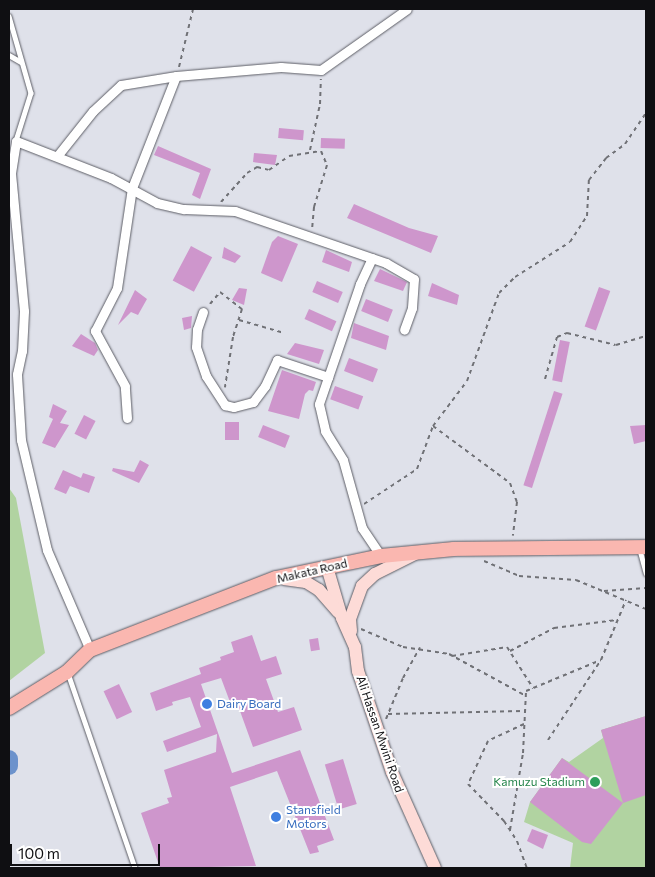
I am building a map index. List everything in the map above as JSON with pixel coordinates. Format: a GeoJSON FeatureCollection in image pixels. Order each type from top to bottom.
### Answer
{"type":"FeatureCollection","features":[{"type":"Feature","properties":{"kind":"main road","name":"Makata Road"},"geometry":{"type":"LineString","coordinates":[[9,708],[67,672],[90,650],[276,578],[381,556],[420,552],[512,546],[643,547]]}},
{"type":"Feature","properties":{"kind":"main road"},"geometry":{"type":"LineString","coordinates":[[276,578],[306,582],[329,600],[346,621],[362,586],[375,574],[420,552]]}},
{"type":"Feature","properties":{"kind":"main road","name":"Ali Hassan Mwini Road"},"geometry":{"type":"LineString","coordinates":[[327,567],[355,647],[358,671],[408,813],[435,868]]}},
{"type":"Feature","properties":{"kind":"street"},"geometry":{"type":"LineString","coordinates":[[58,155],[93,111],[122,85],[176,76],[281,67],[321,70],[407,9]]}},
{"type":"Feature","properties":{"kind":"street"},"geometry":{"type":"LineString","coordinates":[[127,418],[125,386],[95,331],[117,288],[132,188],[176,76]]}},
{"type":"Feature","properties":{"kind":"street"},"geometry":{"type":"LineString","coordinates":[[90,650],[46,550],[21,440],[17,374],[22,352],[24,311],[11,173],[16,141],[58,155],[132,188],[171,208],[235,211],[372,258],[414,279],[412,308],[404,330]]}},
{"type":"Feature","properties":{"kind":"street"},"geometry":{"type":"LineString","coordinates":[[372,258],[360,284],[328,377],[327,389],[319,404],[325,430],[343,460],[362,528],[381,556]]}},
{"type":"Feature","properties":{"kind":"street"},"geometry":{"type":"LineString","coordinates":[[203,312],[197,329],[196,347],[216,397],[225,405],[234,407],[252,402],[265,386],[277,360],[328,377]]}},
{"type":"Feature","properties":{"kind":"lane"},"geometry":{"type":"LineString","coordinates":[[9,16],[21,62],[32,93],[16,141]]}},
{"type":"Feature","properties":{"kind":"lane"},"geometry":{"type":"LineString","coordinates":[[9,55],[21,62]]}},
{"type":"Feature","properties":{"kind":"lane"},"geometry":{"type":"LineString","coordinates":[[643,547],[646,573]]}},
{"type":"Feature","properties":{"kind":"lane"},"geometry":{"type":"LineString","coordinates":[[67,672],[135,868]]}},
{"type":"Feature","properties":{"kind":"path"},"geometry":{"type":"LineString","coordinates":[[176,76],[193,9]]}},
{"type":"Feature","properties":{"kind":"path"},"geometry":{"type":"LineString","coordinates":[[310,150],[320,104],[321,70]]}},
{"type":"Feature","properties":{"kind":"path"},"geometry":{"type":"LineString","coordinates":[[356,510],[417,469],[433,426],[467,381],[499,293],[515,277],[570,242],[587,216],[589,180],[606,158],[624,144],[646,113]]}},
{"type":"Feature","properties":{"kind":"path"},"geometry":{"type":"LineString","coordinates":[[215,209],[247,173],[257,167],[275,168],[289,156],[310,150],[320,151],[327,165],[314,207],[311,237]]}},
{"type":"Feature","properties":{"kind":"path"},"geometry":{"type":"LineString","coordinates":[[203,312],[220,292],[242,309],[224,376],[225,405]]}},
{"type":"Feature","properties":{"kind":"path"},"geometry":{"type":"LineString","coordinates":[[239,320],[284,333]]}},
{"type":"Feature","properties":{"kind":"path"},"geometry":{"type":"LineString","coordinates":[[545,379],[557,336],[567,333],[616,344],[646,336]]}},
{"type":"Feature","properties":{"kind":"path"},"geometry":{"type":"LineString","coordinates":[[433,426],[510,483],[517,502],[512,546]]}},
{"type":"Feature","properties":{"kind":"path"},"geometry":{"type":"LineString","coordinates":[[478,559],[519,576],[576,580],[646,610]]}},
{"type":"Feature","properties":{"kind":"path"},"geometry":{"type":"LineString","coordinates":[[603,591],[646,588]]}},
{"type":"Feature","properties":{"kind":"path"},"geometry":{"type":"LineString","coordinates":[[548,740],[601,660],[626,600]]}},
{"type":"Feature","properties":{"kind":"path"},"geometry":{"type":"LineString","coordinates":[[510,651],[554,628],[617,619]]}},
{"type":"Feature","properties":{"kind":"path"},"geometry":{"type":"LineString","coordinates":[[346,621],[403,647],[420,647],[452,656],[526,696]]}},
{"type":"Feature","properties":{"kind":"path"},"geometry":{"type":"LineString","coordinates":[[381,734],[388,714],[420,647]]}},
{"type":"Feature","properties":{"kind":"path"},"geometry":{"type":"LineString","coordinates":[[452,656],[507,647],[532,688]]}},
{"type":"Feature","properties":{"kind":"path"},"geometry":{"type":"LineString","coordinates":[[510,830],[517,798],[526,691],[601,660]]}},
{"type":"Feature","properties":{"kind":"path"},"geometry":{"type":"LineString","coordinates":[[388,714],[525,711]]}},
{"type":"Feature","properties":{"kind":"path"},"geometry":{"type":"LineString","coordinates":[[524,724],[488,741],[468,784],[488,802],[510,830],[527,868]]}},
{"type":"Feature","properties":{"kind":"green space"},"geometry":{"type":"Polygon","coordinates":[[[9,488],[16,498],[45,653],[9,681],[9,488]]]}},
{"type":"Feature","properties":{"kind":"green space","name":"Kamuzu Stadium"},"geometry":{"type":"Polygon","coordinates":[[[646,716],[646,868],[570,868],[573,843],[524,822],[530,802],[562,758],[569,762],[603,738],[601,730],[646,716]]]}},
{"type":"Feature","properties":{"kind":"building"},"geometry":{"type":"Polygon","coordinates":[[[279,128],[304,130],[303,140],[278,138],[279,128]]]}},
{"type":"Feature","properties":{"kind":"building"},"geometry":{"type":"Polygon","coordinates":[[[321,138],[345,139],[345,149],[321,148],[321,138]]]}},
{"type":"Feature","properties":{"kind":"building"},"geometry":{"type":"Polygon","coordinates":[[[158,146],[211,169],[200,199],[192,195],[200,173],[154,155],[158,146]]]}},
{"type":"Feature","properties":{"kind":"building"},"geometry":{"type":"Polygon","coordinates":[[[254,153],[277,155],[275,165],[253,162],[254,153]]]}},
{"type":"Feature","properties":{"kind":"building"},"geometry":{"type":"Polygon","coordinates":[[[354,204],[409,228],[438,236],[431,253],[347,218],[354,204]]]}},
{"type":"Feature","properties":{"kind":"building"},"geometry":{"type":"Polygon","coordinates":[[[278,236],[298,244],[282,282],[261,273],[272,242],[278,236]]]}},
{"type":"Feature","properties":{"kind":"building"},"geometry":{"type":"Polygon","coordinates":[[[191,246],[212,257],[194,292],[173,280],[191,246]]]}},
{"type":"Feature","properties":{"kind":"building"},"geometry":{"type":"Polygon","coordinates":[[[224,247],[241,256],[235,263],[222,258],[224,247]]]}},
{"type":"Feature","properties":{"kind":"building"},"geometry":{"type":"Polygon","coordinates":[[[326,250],[352,262],[349,272],[322,262],[326,250]]]}},
{"type":"Feature","properties":{"kind":"building"},"geometry":{"type":"Polygon","coordinates":[[[380,269],[407,282],[403,291],[374,281],[380,269]]]}},
{"type":"Feature","properties":{"kind":"building"},"geometry":{"type":"Polygon","coordinates":[[[317,281],[343,292],[338,303],[312,292],[317,281]]]}},
{"type":"Feature","properties":{"kind":"building"},"geometry":{"type":"Polygon","coordinates":[[[432,283],[459,295],[457,305],[428,296],[432,283]]]}},
{"type":"Feature","properties":{"kind":"building"},"geometry":{"type":"Polygon","coordinates":[[[599,287],[610,291],[596,331],[585,326],[599,287]]]}},
{"type":"Feature","properties":{"kind":"building"},"geometry":{"type":"Polygon","coordinates":[[[239,288],[247,289],[244,305],[232,300],[239,288]]]}},
{"type":"Feature","properties":{"kind":"building"},"geometry":{"type":"Polygon","coordinates":[[[135,290],[147,299],[138,315],[131,312],[118,325],[135,290]]]}},
{"type":"Feature","properties":{"kind":"building"},"geometry":{"type":"Polygon","coordinates":[[[366,299],[393,310],[388,322],[361,311],[366,299]]]}},
{"type":"Feature","properties":{"kind":"building"},"geometry":{"type":"Polygon","coordinates":[[[309,309],[336,321],[332,331],[305,319],[309,309]]]}},
{"type":"Feature","properties":{"kind":"building"},"geometry":{"type":"Polygon","coordinates":[[[192,316],[191,328],[184,330],[182,318],[192,316]]]}},
{"type":"Feature","properties":{"kind":"building"},"geometry":{"type":"Polygon","coordinates":[[[354,323],[389,336],[386,350],[351,338],[354,323]]]}},
{"type":"Feature","properties":{"kind":"building"},"geometry":{"type":"Polygon","coordinates":[[[81,334],[95,343],[98,350],[94,356],[72,346],[81,334]]]}},
{"type":"Feature","properties":{"kind":"building"},"geometry":{"type":"Polygon","coordinates":[[[560,340],[570,342],[562,382],[552,380],[560,340]]]}},
{"type":"Feature","properties":{"kind":"building"},"geometry":{"type":"Polygon","coordinates":[[[295,343],[324,350],[319,364],[287,354],[295,343]]]}},
{"type":"Feature","properties":{"kind":"building"},"geometry":{"type":"Polygon","coordinates":[[[349,358],[378,369],[373,382],[344,371],[349,358]]]}},
{"type":"Feature","properties":{"kind":"building"},"geometry":{"type":"Polygon","coordinates":[[[282,370],[316,382],[313,391],[309,390],[305,394],[299,419],[268,411],[282,370]]]}},
{"type":"Feature","properties":{"kind":"building"},"geometry":{"type":"Polygon","coordinates":[[[335,386],[363,396],[358,409],[330,399],[335,386]]]}},
{"type":"Feature","properties":{"kind":"building"},"geometry":{"type":"Polygon","coordinates":[[[554,391],[563,394],[532,488],[523,485],[554,391]]]}},
{"type":"Feature","properties":{"kind":"building"},"geometry":{"type":"Polygon","coordinates":[[[53,404],[67,411],[60,423],[69,425],[55,448],[42,443],[53,419],[49,417],[53,404]]]}},
{"type":"Feature","properties":{"kind":"building"},"geometry":{"type":"Polygon","coordinates":[[[84,415],[96,421],[86,440],[74,434],[84,415]]]}},
{"type":"Feature","properties":{"kind":"building"},"geometry":{"type":"Polygon","coordinates":[[[225,422],[239,422],[239,440],[225,440],[225,422]]]}},
{"type":"Feature","properties":{"kind":"building"},"geometry":{"type":"Polygon","coordinates":[[[263,425],[290,436],[285,448],[258,437],[263,425]]]}},
{"type":"Feature","properties":{"kind":"building"},"geometry":{"type":"Polygon","coordinates":[[[646,425],[646,441],[634,444],[630,426],[646,425]]]}},
{"type":"Feature","properties":{"kind":"building"},"geometry":{"type":"Polygon","coordinates":[[[140,460],[149,465],[139,483],[112,471],[113,468],[134,472],[140,460]]]}},
{"type":"Feature","properties":{"kind":"building"},"geometry":{"type":"Polygon","coordinates":[[[63,470],[81,478],[83,473],[95,477],[89,493],[70,486],[66,494],[54,489],[63,470]]]}},
{"type":"Feature","properties":{"kind":"building"},"geometry":{"type":"Polygon","coordinates":[[[252,635],[261,661],[276,656],[282,674],[266,679],[278,712],[294,707],[302,730],[253,747],[236,700],[230,702],[221,678],[201,684],[232,773],[300,750],[334,840],[317,846],[319,852],[310,854],[277,771],[230,787],[256,866],[160,868],[141,813],[169,803],[167,798],[172,797],[164,770],[216,752],[217,734],[167,752],[163,741],[201,727],[190,697],[172,702],[173,705],[156,711],[150,693],[201,674],[199,668],[221,660],[220,657],[234,652],[231,642],[252,635]]]}},
{"type":"Feature","properties":{"kind":"building"},"geometry":{"type":"Polygon","coordinates":[[[318,638],[320,650],[311,651],[309,639],[318,638]]]}},
{"type":"Feature","properties":{"kind":"building"},"geometry":{"type":"Polygon","coordinates":[[[119,684],[132,712],[117,719],[104,691],[119,684]]]}},
{"type":"Feature","properties":{"kind":"building"},"geometry":{"type":"Polygon","coordinates":[[[646,716],[646,795],[623,803],[601,730],[646,716]]]}},
{"type":"Feature","properties":{"kind":"building"},"geometry":{"type":"Polygon","coordinates":[[[562,758],[623,803],[591,844],[582,842],[530,802],[562,758]]]}},
{"type":"Feature","properties":{"kind":"building"},"geometry":{"type":"Polygon","coordinates":[[[343,759],[357,804],[339,810],[325,765],[343,759]]]}},
{"type":"Feature","properties":{"kind":"building"},"geometry":{"type":"Polygon","coordinates":[[[532,829],[548,835],[543,849],[527,841],[532,829]]]}},
{"type":"Feature","properties":{"kind":"waterway"},"geometry":{"type":"LineString","coordinates":[[9,759],[9,766]]}},
{"type":"Feature","properties":{"kind":"place","name":"Dairy Board"},"geometry":{"type":"Point","coordinates":[207,704]}},
{"type":"Feature","properties":{"kind":"place","name":"Kamuzu Stadium"},"geometry":{"type":"Point","coordinates":[595,782]}},
{"type":"Feature","properties":{"kind":"place","name":"Stansfield Motors"},"geometry":{"type":"Point","coordinates":[276,817]}}]}
